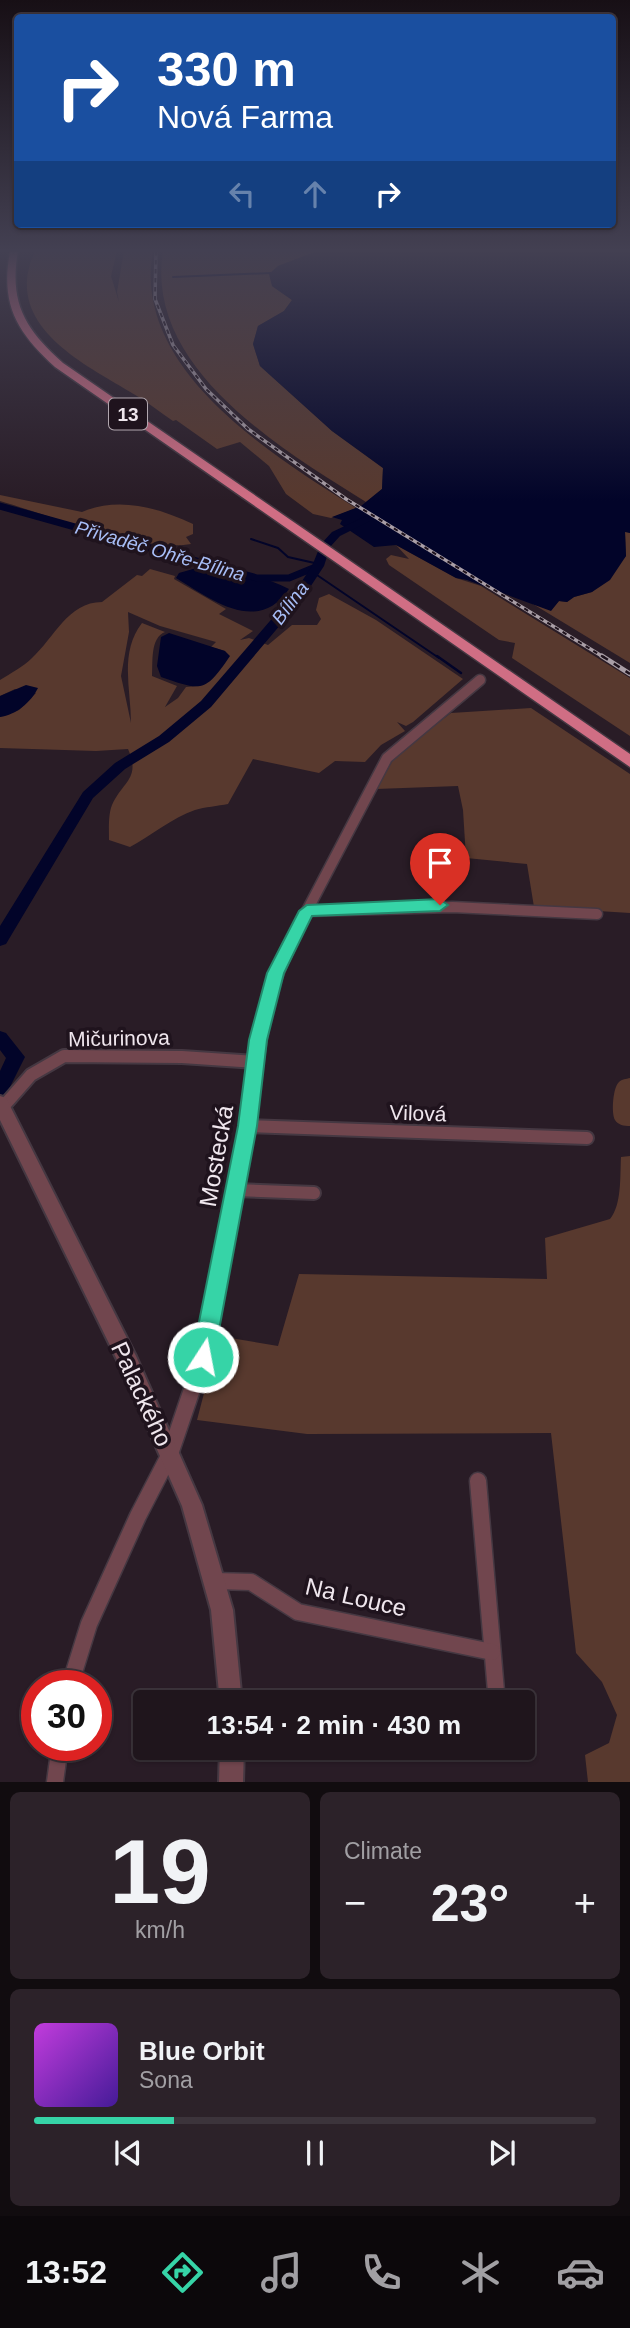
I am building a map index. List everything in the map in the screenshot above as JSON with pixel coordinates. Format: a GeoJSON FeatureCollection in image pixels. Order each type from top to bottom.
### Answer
{"type":"FeatureCollection","features":[{"type":"Feature","properties":{"kind":"highway","name":"13"},"geometry":{"type":"LineString","coordinates":[[26,334],[59,365],[309,535]]}},
{"type":"Feature","properties":{"kind":"highway","name":"13"},"geometry":{"type":"LineString","coordinates":[[35,334],[67,362],[630,762]]}},
{"type":"Feature","properties":{"kind":"highway","name":"13"},"geometry":{"type":"LineString","coordinates":[[347,562],[630,751]]}},
{"type":"Feature","properties":{"kind":"street","name":"Mostecká"},"geometry":{"type":"LineString","coordinates":[[75,1670],[89,1625],[138,1516],[170,1454],[203,1357],[248,1126],[258,1040],[275,973],[387,758],[480,681]]}},
{"type":"Feature","properties":{"kind":"street"},"geometry":{"type":"LineString","coordinates":[[307,911],[419,905],[481,906],[597,914]]}},
{"type":"Feature","properties":{"kind":"street","name":"Mičurinova"},"geometry":{"type":"LineString","coordinates":[[1,1106],[31,1075],[64,1056],[182,1056],[256,1062]]}},
{"type":"Feature","properties":{"kind":"street","name":"Palackého"},"geometry":{"type":"LineString","coordinates":[[1,1106],[129,1363],[192,1505],[215,1581],[227,1641],[230,1690]]}},
{"type":"Feature","properties":{"kind":"street","name":"Vilová"},"geometry":{"type":"LineString","coordinates":[[248,1126],[587,1138]]}},
{"type":"Feature","properties":{"kind":"street"},"geometry":{"type":"LineString","coordinates":[[235,1190],[314,1193]]}},
{"type":"Feature","properties":{"kind":"street"},"geometry":{"type":"LineString","coordinates":[[478,1481],[496,1690]]}},
{"type":"Feature","properties":{"kind":"street","name":"Na Louce"},"geometry":{"type":"LineString","coordinates":[[215,1581],[251,1582],[298,1612],[492,1652]]}},
{"type":"Feature","properties":{"kind":"street"},"geometry":{"type":"LineString","coordinates":[[231,1782],[232,1760]]}},
{"type":"Feature","properties":{"kind":"street"},"geometry":{"type":"LineString","coordinates":[[55,1782],[58,1761]]}},
{"type":"Feature","properties":{"kind":"shaded area"},"geometry":{"type":"Polygon","coordinates":[[[49,334],[165,334],[185,370],[215,404],[249,435],[356,508],[331,518],[313,514],[286,494],[269,466],[240,442],[217,449],[176,420],[173,421],[95,371],[49,334]]]}},
{"type":"Feature","properties":{"kind":"shaded area"},"geometry":{"type":"Polygon","coordinates":[[[176,334],[256,334],[253,344],[260,366],[332,431],[383,468],[382,489],[366,502],[297,457],[260,431],[226,401],[197,368],[176,334]]]}},
{"type":"Feature","properties":{"kind":"shaded area"},"geometry":{"type":"Polygon","coordinates":[[[0,495],[82,512],[110,505],[153,509],[193,524],[193,534],[186,537],[191,544],[148,543],[123,538],[0,501],[0,495]]]}},
{"type":"Feature","properties":{"kind":"shaded area"},"geometry":{"type":"Polygon","coordinates":[[[625,531],[630,533],[630,663],[528,601],[551,610],[559,601],[567,602],[592,592],[626,556],[625,531]]]}},
{"type":"Feature","properties":{"kind":"shaded area"},"geometry":{"type":"Polygon","coordinates":[[[396,545],[456,578],[481,586],[630,678],[630,736],[512,658],[515,643],[499,640],[389,565],[386,559],[391,555],[409,559],[396,545]]]}},
{"type":"Feature","properties":{"kind":"shaded area"},"geometry":{"type":"Polygon","coordinates":[[[150,569],[175,576],[174,579],[226,609],[219,614],[253,631],[240,640],[249,638],[268,645],[292,625],[317,625],[321,619],[316,610],[319,598],[329,594],[376,620],[463,679],[413,722],[406,726],[397,722],[405,731],[381,745],[365,762],[335,761],[319,773],[253,759],[228,804],[187,813],[130,847],[109,840],[112,805],[132,774],[128,749],[96,751],[0,748],[0,717],[19,710],[36,693],[15,689],[0,696],[0,680],[32,658],[71,614],[90,604],[102,602],[137,575],[142,576],[150,569]],[[128,612],[129,632],[121,676],[131,723],[128,659],[135,635],[142,623],[165,632],[160,635],[155,645],[152,676],[177,686],[165,707],[178,698],[186,687],[199,686],[225,651],[211,647],[216,642],[160,626],[128,612]]]}},
{"type":"Feature","properties":{"kind":"shaded area"},"geometry":{"type":"Polygon","coordinates":[[[531,708],[630,774],[630,913],[534,907],[527,864],[466,858],[463,810],[458,786],[376,789],[396,755],[451,713],[531,708]]]}},
{"type":"Feature","properties":{"kind":"shaded area"},"geometry":{"type":"Polygon","coordinates":[[[630,1078],[630,1126],[616,1122],[613,1106],[617,1085],[621,1080],[630,1078]]]}},
{"type":"Feature","properties":{"kind":"shaded area"},"geometry":{"type":"Polygon","coordinates":[[[630,1156],[630,1782],[588,1782],[585,1755],[609,1743],[617,1715],[602,1682],[576,1653],[551,1433],[307,1434],[197,1420],[219,1336],[278,1346],[299,1274],[547,1279],[545,1238],[610,1219],[617,1206],[621,1157],[630,1156]]]}},
{"type":"Feature","properties":{"kind":"water"},"geometry":{"type":"Polygon","coordinates":[[[256,334],[630,334],[630,533],[625,532],[626,556],[610,580],[592,592],[567,602],[559,601],[551,611],[456,578],[396,545],[374,547],[340,524],[342,520],[332,517],[361,506],[382,489],[383,468],[332,431],[260,366],[253,344],[256,334]]]}},
{"type":"Feature","properties":{"kind":"water"},"geometry":{"type":"Polygon","coordinates":[[[193,569],[243,574],[289,589],[277,603],[263,610],[249,612],[234,609],[176,578],[179,573],[193,569]]]}},
{"type":"Feature","properties":{"kind":"water"},"geometry":{"type":"Polygon","coordinates":[[[169,633],[225,651],[230,656],[214,677],[202,686],[186,685],[161,677],[157,666],[161,637],[169,633]]]}},
{"type":"Feature","properties":{"kind":"water"},"geometry":{"type":"Polygon","coordinates":[[[26,685],[38,688],[17,711],[0,717],[0,696],[26,685]]]}},
{"type":"Feature","properties":{"kind":"waterway","name":"Přivaděč Ohře-Bílina"},"geometry":{"type":"LineString","coordinates":[[0,506],[257,578],[289,578],[318,566]]}},
{"type":"Feature","properties":{"kind":"waterway","name":"Bílina"},"geometry":{"type":"LineString","coordinates":[[0,940],[88,795],[120,766],[164,739],[206,704],[299,595],[318,566],[325,546],[336,534],[366,519]]}},
{"type":"Feature","properties":{"kind":"waterway"},"geometry":{"type":"LineString","coordinates":[[251,539],[278,548],[288,557],[319,564]]}},
{"type":"Feature","properties":{"kind":"waterway"},"geometry":{"type":"LineString","coordinates":[[314,573],[439,658]]}},
{"type":"Feature","properties":{"kind":"waterway"},"geometry":{"type":"LineString","coordinates":[[437,656],[461,673]]}},
{"type":"Feature","properties":{"kind":"waterway","name":"Bílina"},"geometry":{"type":"LineString","coordinates":[[0,1038],[16,1057],[0,1090]]}},
{"type":"Feature","properties":{"kind":"railway"},"geometry":{"type":"LineString","coordinates":[[169,334],[173,345],[206,389],[248,429],[346,499],[605,658]]}},
{"type":"Feature","properties":{"kind":"railway"},"geometry":{"type":"LineString","coordinates":[[602,656],[630,674]]}},
{"type":"Feature","properties":{"kind":"route"},"geometry":{"type":"LineString","coordinates":[[203,1357],[248,1126],[258,1040],[275,973],[307,911],[440,905]]}}]}
